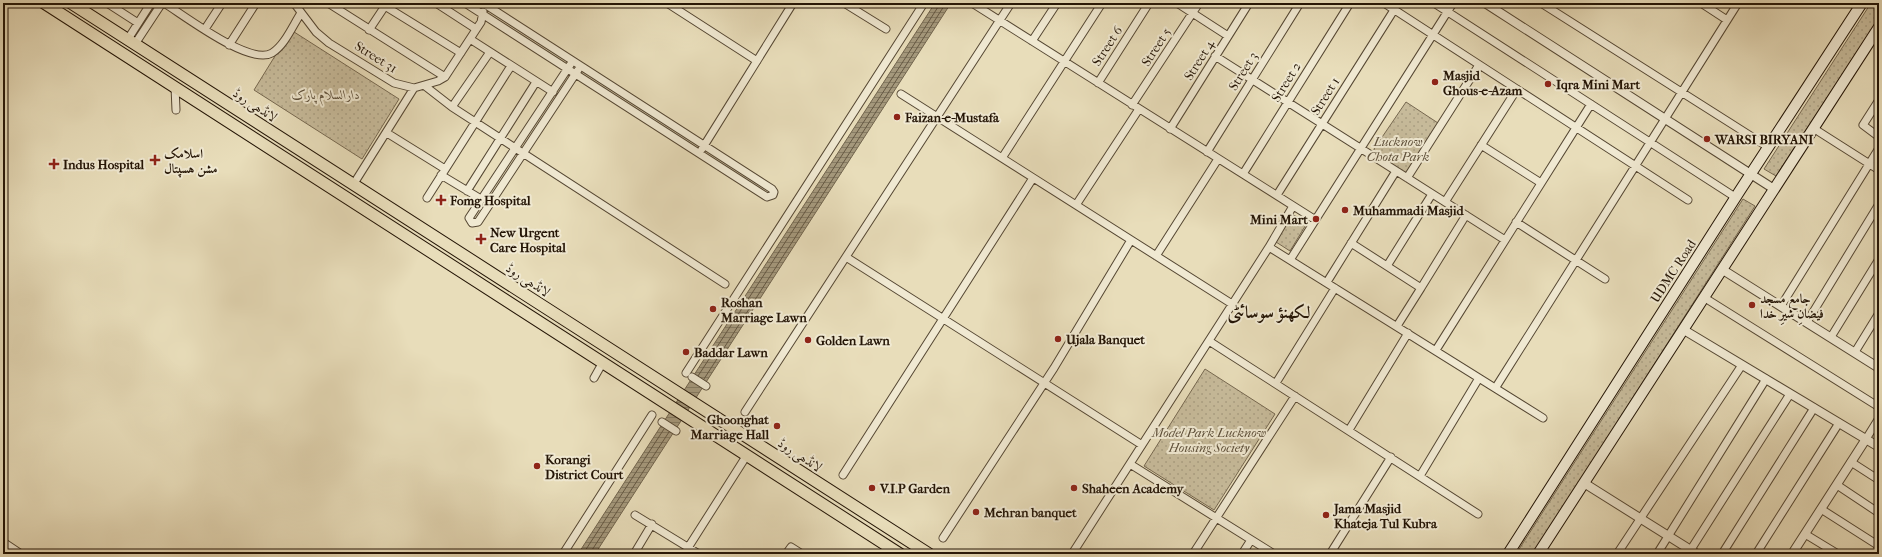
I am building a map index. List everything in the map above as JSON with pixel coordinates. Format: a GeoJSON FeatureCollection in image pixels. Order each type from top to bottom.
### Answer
{"type":"FeatureCollection","features":[{"type":"Feature","properties":{"kind":"main road"},"geometry":{"type":"LineString","coordinates":[[44,3],[899,554]]}},
{"type":"Feature","properties":{"kind":"main road","name":"لانڈھی روڈ"},"geometry":{"type":"LineString","coordinates":[[71,3],[929,554]]}},
{"type":"Feature","properties":{"kind":"main road","name":"UDMC Road"},"geometry":{"type":"LineString","coordinates":[[1508,554],[1735,197],[1862,3]]}},
{"type":"Feature","properties":{"kind":"main road"},"geometry":{"type":"LineString","coordinates":[[1538,554],[1879,27]]}},
{"type":"Feature","properties":{"kind":"street"},"geometry":{"type":"LineString","coordinates":[[107,3],[138,23]]}},
{"type":"Feature","properties":{"kind":"street"},"geometry":{"type":"LineString","coordinates":[[131,42],[138,23],[151,3]]}},
{"type":"Feature","properties":{"kind":"street"},"geometry":{"type":"LineString","coordinates":[[131,42],[163,3],[229,45],[250,54],[262,56],[269,55],[278,49],[301,13]]}},
{"type":"Feature","properties":{"kind":"street"},"geometry":{"type":"LineString","coordinates":[[205,29],[222,3]]}},
{"type":"Feature","properties":{"kind":"street"},"geometry":{"type":"LineString","coordinates":[[229,45],[256,3]]}},
{"type":"Feature","properties":{"kind":"street","name":"Street 31"},"geometry":{"type":"LineString","coordinates":[[294,3],[313,29],[329,43],[394,83],[414,88],[425,86],[445,77]]}},
{"type":"Feature","properties":{"kind":"street"},"geometry":{"type":"LineString","coordinates":[[328,3],[445,77],[485,16],[490,5],[573,62],[772,189],[774,192],[773,195],[768,196],[699,153],[575,74],[568,69],[485,16],[465,3]]}},
{"type":"Feature","properties":{"kind":"street"},"geometry":{"type":"LineString","coordinates":[[436,3],[476,29]]}},
{"type":"Feature","properties":{"kind":"street"},"geometry":{"type":"LineString","coordinates":[[667,3],[757,61]]}},
{"type":"Feature","properties":{"kind":"street"},"geometry":{"type":"LineString","coordinates":[[699,153],[793,3]]}},
{"type":"Feature","properties":{"kind":"street"},"geometry":{"type":"LineString","coordinates":[[844,3],[886,29]]}},
{"type":"Feature","properties":{"kind":"street"},"geometry":{"type":"LineString","coordinates":[[706,386],[689,375],[924,3]]}},
{"type":"Feature","properties":{"kind":"street"},"geometry":{"type":"LineString","coordinates":[[972,3],[1314,219]]}},
{"type":"Feature","properties":{"kind":"street"},"geometry":{"type":"LineString","coordinates":[[745,412],[1011,3]]}},
{"type":"Feature","properties":{"kind":"street"},"geometry":{"type":"LineString","coordinates":[[1032,42],[1057,3]]}},
{"type":"Feature","properties":{"kind":"street"},"geometry":{"type":"LineString","coordinates":[[1002,158],[1102,3]]}},
{"type":"Feature","properties":{"kind":"street","name":"Street 6"},"geometry":{"type":"LineString","coordinates":[[1098,83],[1149,3]]}},
{"type":"Feature","properties":{"kind":"street"},"geometry":{"type":"LineString","coordinates":[[1177,3],[1228,36]]}},
{"type":"Feature","properties":{"kind":"street","name":"Street 5"},"geometry":{"type":"LineString","coordinates":[[1076,206],[1199,3]]}},
{"type":"Feature","properties":{"kind":"street","name":"Street 4"},"geometry":{"type":"LineString","coordinates":[[1170,129],[1249,3]]}},
{"type":"Feature","properties":{"kind":"street","name":"Street 3"},"geometry":{"type":"LineString","coordinates":[[1207,152],[1300,3]]}},
{"type":"Feature","properties":{"kind":"street","name":"Street 2"},"geometry":{"type":"LineString","coordinates":[[1242,174],[1350,3]]}},
{"type":"Feature","properties":{"kind":"street"},"geometry":{"type":"LineString","coordinates":[[1384,3],[1688,200]]}},
{"type":"Feature","properties":{"kind":"street"},"geometry":{"type":"LineString","coordinates":[[1434,3],[1735,197]]}},
{"type":"Feature","properties":{"kind":"street"},"geometry":{"type":"LineString","coordinates":[[1290,260],[1314,219],[1453,3]]}},
{"type":"Feature","properties":{"kind":"street"},"geometry":{"type":"LineString","coordinates":[[1485,3],[1774,189]]}},
{"type":"Feature","properties":{"kind":"street"},"geometry":{"type":"LineString","coordinates":[[1541,3],[1768,147]]}},
{"type":"Feature","properties":{"kind":"street"},"geometry":{"type":"LineString","coordinates":[[1701,3],[1727,20]]}},
{"type":"Feature","properties":{"kind":"street"},"geometry":{"type":"LineString","coordinates":[[1496,388],[1738,3]]}},
{"type":"Feature","properties":{"kind":"street"},"geometry":{"type":"LineString","coordinates":[[370,30],[383,4],[461,53]]}},
{"type":"Feature","properties":{"kind":"street","name":"Street 1"},"geometry":{"type":"LineString","coordinates":[[1277,196],[1394,10]]}},
{"type":"Feature","properties":{"kind":"street"},"geometry":{"type":"LineString","coordinates":[[470,39],[553,92]]}},
{"type":"Feature","properties":{"kind":"street"},"geometry":{"type":"LineString","coordinates":[[452,107],[490,52]]}},
{"type":"Feature","properties":{"kind":"street"},"geometry":{"type":"LineString","coordinates":[[1215,56],[1505,240]]}},
{"type":"Feature","properties":{"kind":"street"},"geometry":{"type":"LineString","coordinates":[[573,62],[470,218],[475,224],[478,222],[524,153],[580,66]]}},
{"type":"Feature","properties":{"kind":"street"},"geometry":{"type":"LineString","coordinates":[[1408,178],[1479,65]]}},
{"type":"Feature","properties":{"kind":"street"},"geometry":{"type":"LineString","coordinates":[[427,198],[511,66]]}},
{"type":"Feature","properties":{"kind":"street"},"geometry":{"type":"LineString","coordinates":[[467,191],[536,82]]}},
{"type":"Feature","properties":{"kind":"street"},"geometry":{"type":"LineString","coordinates":[[425,86],[452,107],[725,284]]}},
{"type":"Feature","properties":{"kind":"street"},"geometry":{"type":"LineString","coordinates":[[175,87],[176,110]]}},
{"type":"Feature","properties":{"kind":"street"},"geometry":{"type":"LineString","coordinates":[[353,185],[414,88]]}},
{"type":"Feature","properties":{"kind":"street"},"geometry":{"type":"LineString","coordinates":[[1445,202],[1517,89]]}},
{"type":"Feature","properties":{"kind":"street"},"geometry":{"type":"LineString","coordinates":[[901,94],[1232,304]]}},
{"type":"Feature","properties":{"kind":"street"},"geometry":{"type":"LineString","coordinates":[[1879,100],[1863,125],[1879,137]]}},
{"type":"Feature","properties":{"kind":"street"},"geometry":{"type":"LineString","coordinates":[[1436,350],[1591,104]]}},
{"type":"Feature","properties":{"kind":"street"},"geometry":{"type":"LineString","coordinates":[[1813,128],[1879,170]]}},
{"type":"Feature","properties":{"kind":"street"},"geometry":{"type":"LineString","coordinates":[[387,133],[481,200]]}},
{"type":"Feature","properties":{"kind":"street"},"geometry":{"type":"LineString","coordinates":[[1481,145],[1541,183]]}},
{"type":"Feature","properties":{"kind":"street"},"geometry":{"type":"LineString","coordinates":[[1781,306],[1879,148]]}},
{"type":"Feature","properties":{"kind":"street"},"geometry":{"type":"LineString","coordinates":[[1156,256],[1218,159]]}},
{"type":"Feature","properties":{"kind":"street"},"geometry":{"type":"LineString","coordinates":[[1327,282],[1396,171]]}},
{"type":"Feature","properties":{"kind":"street"},"geometry":{"type":"LineString","coordinates":[[843,475],[1033,178]]}},
{"type":"Feature","properties":{"kind":"street"},"geometry":{"type":"LineString","coordinates":[[1387,266],[1432,194]]}},
{"type":"Feature","properties":{"kind":"street"},"geometry":{"type":"LineString","coordinates":[[1807,322],[1879,204]]}},
{"type":"Feature","properties":{"kind":"street"},"geometry":{"type":"LineString","coordinates":[[1072,554],[1293,206]]}},
{"type":"Feature","properties":{"kind":"street"},"geometry":{"type":"LineString","coordinates":[[1397,326],[1466,215]]}},
{"type":"Feature","properties":{"kind":"street"},"geometry":{"type":"LineString","coordinates":[[1516,222],[1606,279]]}},
{"type":"Feature","properties":{"kind":"street"},"geometry":{"type":"LineString","coordinates":[[943,538],[1044,382],[1131,240]]}},
{"type":"Feature","properties":{"kind":"street"},"geometry":{"type":"LineString","coordinates":[[1351,243],[1421,288]]}},
{"type":"Feature","properties":{"kind":"street"},"geometry":{"type":"LineString","coordinates":[[1269,246],[1542,418]]}},
{"type":"Feature","properties":{"kind":"street"},"geometry":{"type":"LineString","coordinates":[[846,257],[1142,445]]}},
{"type":"Feature","properties":{"kind":"street"},"geometry":{"type":"LineString","coordinates":[[1831,337],[1879,259]]}},
{"type":"Feature","properties":{"kind":"street"},"geometry":{"type":"LineString","coordinates":[[1723,270],[1878,366]]}},
{"type":"Feature","properties":{"kind":"street"},"geometry":{"type":"LineString","coordinates":[[1276,383],[1335,288]]}},
{"type":"Feature","properties":{"kind":"street"},"geometry":{"type":"LineString","coordinates":[[1705,298],[1879,407]]}},
{"type":"Feature","properties":{"kind":"street"},"geometry":{"type":"LineString","coordinates":[[1855,352],[1879,313]]}},
{"type":"Feature","properties":{"kind":"street"},"geometry":{"type":"LineString","coordinates":[[1684,330],[1879,447]]}},
{"type":"Feature","properties":{"kind":"street"},"geometry":{"type":"LineString","coordinates":[[1349,430],[1408,333]]}},
{"type":"Feature","properties":{"kind":"street"},"geometry":{"type":"LineString","coordinates":[[1209,340],[1478,514]]}},
{"type":"Feature","properties":{"kind":"street"},"geometry":{"type":"LineString","coordinates":[[594,378],[603,362]]}},
{"type":"Feature","properties":{"kind":"street"},"geometry":{"type":"LineString","coordinates":[[1617,554],[1742,365]]}},
{"type":"Feature","properties":{"kind":"street"},"geometry":{"type":"LineString","coordinates":[[1420,476],[1479,378]]}},
{"type":"Feature","properties":{"kind":"street"},"geometry":{"type":"LineString","coordinates":[[1657,554],[1766,379]]}},
{"type":"Feature","properties":{"kind":"street"},"geometry":{"type":"LineString","coordinates":[[1584,483],[1668,536],[1692,553],[1790,394]]}},
{"type":"Feature","properties":{"kind":"street"},"geometry":{"type":"LineString","coordinates":[[1193,554],[1295,396]]}},
{"type":"Feature","properties":{"kind":"street"},"geometry":{"type":"LineString","coordinates":[[1722,554],[1814,408]]}},
{"type":"Feature","properties":{"kind":"street"},"geometry":{"type":"LineString","coordinates":[[563,554],[652,415]]}},
{"type":"Feature","properties":{"kind":"street"},"geometry":{"type":"LineString","coordinates":[[1792,554],[1879,418]]}},
{"type":"Feature","properties":{"kind":"street"},"geometry":{"type":"LineString","coordinates":[[662,422],[676,431]]}},
{"type":"Feature","properties":{"kind":"street"},"geometry":{"type":"LineString","coordinates":[[1756,554],[1839,423]]}},
{"type":"Feature","properties":{"kind":"street"},"geometry":{"type":"LineString","coordinates":[[684,554],[747,455]]}},
{"type":"Feature","properties":{"kind":"street"},"geometry":{"type":"LineString","coordinates":[[1330,554],[1391,457]]}},
{"type":"Feature","properties":{"kind":"street"},"geometry":{"type":"LineString","coordinates":[[1851,462],[1879,480]]}},
{"type":"Feature","properties":{"kind":"street"},"geometry":{"type":"LineString","coordinates":[[1130,464],[1274,554]]}},
{"type":"Feature","properties":{"kind":"street"},"geometry":{"type":"LineString","coordinates":[[1837,485],[1879,513]]}},
{"type":"Feature","properties":{"kind":"street"},"geometry":{"type":"LineString","coordinates":[[1821,509],[1879,546]]}},
{"type":"Feature","properties":{"kind":"street"},"geometry":{"type":"LineString","coordinates":[[634,515],[652,524],[699,554]]}},
{"type":"Feature","properties":{"kind":"street"},"geometry":{"type":"LineString","coordinates":[[634,554],[652,524]]}},
{"type":"Feature","properties":{"kind":"street"},"geometry":{"type":"LineString","coordinates":[[1805,534],[1838,554]]}},
{"type":"Feature","properties":{"kind":"street"},"geometry":{"type":"LineString","coordinates":[[1242,554],[1251,540]]}},
{"type":"Feature","properties":{"kind":"street"},"geometry":{"type":"LineString","coordinates":[[3,542],[21,554]]}},
{"type":"Feature","properties":{"kind":"street"},"geometry":{"type":"LineString","coordinates":[[786,554],[791,547],[802,554]]}},
{"type":"Feature","properties":{"kind":"green space"},"geometry":{"type":"Polygon","coordinates":[[[1871,3],[1879,3],[1879,18],[1776,176],[1764,169],[1871,3]]]}},
{"type":"Feature","properties":{"kind":"green space","name":"دارالسلام پارک"},"geometry":{"type":"Polygon","coordinates":[[[291,30],[399,99],[362,159],[254,90],[291,30]]]}},
{"type":"Feature","properties":{"kind":"green space","name":"Lucknow Chota Park"},"geometry":{"type":"Polygon","coordinates":[[[1406,102],[1438,123],[1403,177],[1375,159],[1374,149],[1406,102]]]}},
{"type":"Feature","properties":{"kind":"green space"},"geometry":{"type":"Polygon","coordinates":[[[1743,199],[1755,206],[1533,554],[1516,554],[1743,199]]]}},
{"type":"Feature","properties":{"kind":"green space"},"geometry":{"type":"Polygon","coordinates":[[[1292,214],[1307,223],[1290,251],[1276,242],[1292,214]]]}},
{"type":"Feature","properties":{"kind":"green space","name":"Model Park Lucknow Housing Society"},"geometry":{"type":"Polygon","coordinates":[[[1205,369],[1275,414],[1214,510],[1144,466],[1205,369]]]}},
{"type":"Feature","properties":{"kind":"water"},"geometry":{"type":"Polygon","coordinates":[[[935,3],[951,3],[595,554],[578,554],[935,3]]]}},
{"type":"Feature","properties":{"kind":"place","name":"Masjid Ghous-e-Azam"},"geometry":{"type":"Point","coordinates":[1435,82]}},
{"type":"Feature","properties":{"kind":"place","name":"Iqra Mini Mart"},"geometry":{"type":"Point","coordinates":[1548,84]}},
{"type":"Feature","properties":{"kind":"place","name":"Faizan-e-Mustafa"},"geometry":{"type":"Point","coordinates":[897,117]}},
{"type":"Feature","properties":{"kind":"place","name":"WARSI BIRYANI"},"geometry":{"type":"Point","coordinates":[1707,139]}},
{"type":"Feature","properties":{"kind":"place","name":"اسلامک مشن ہسپتال"},"geometry":{"type":"Point","coordinates":[155,160]}},
{"type":"Feature","properties":{"kind":"place","name":"Indus Hospital"},"geometry":{"type":"Point","coordinates":[54,164]}},
{"type":"Feature","properties":{"kind":"place","name":"Fomg Hospital"},"geometry":{"type":"Point","coordinates":[441,200]}},
{"type":"Feature","properties":{"kind":"place","name":"Muhammadi Masjid"},"geometry":{"type":"Point","coordinates":[1345,210]}},
{"type":"Feature","properties":{"kind":"place","name":"Mini Mart"},"geometry":{"type":"Point","coordinates":[1316,219]}},
{"type":"Feature","properties":{"kind":"place","name":"New Urgent Care Hospital"},"geometry":{"type":"Point","coordinates":[481,239]}},
{"type":"Feature","properties":{"kind":"place","name":"جامع مسجد فیضانِ شیرِ خدا"},"geometry":{"type":"Point","coordinates":[1752,305]}},
{"type":"Feature","properties":{"kind":"place","name":"Roshan Marriage Lawn"},"geometry":{"type":"Point","coordinates":[713,309]}},
{"type":"Feature","properties":{"kind":"place","name":"Ujala Banquet"},"geometry":{"type":"Point","coordinates":[1058,339]}},
{"type":"Feature","properties":{"kind":"place","name":"Golden Lawn"},"geometry":{"type":"Point","coordinates":[808,340]}},
{"type":"Feature","properties":{"kind":"place","name":"Baddar Lawn"},"geometry":{"type":"Point","coordinates":[686,352]}},
{"type":"Feature","properties":{"kind":"place","name":"Ghoonghat Marriage Hall"},"geometry":{"type":"Point","coordinates":[777,426]}},
{"type":"Feature","properties":{"kind":"place","name":"Korangi District Court"},"geometry":{"type":"Point","coordinates":[537,466]}},
{"type":"Feature","properties":{"kind":"place","name":"V.I.P Garden"},"geometry":{"type":"Point","coordinates":[872,488]}},
{"type":"Feature","properties":{"kind":"place","name":"Shaheen Academy"},"geometry":{"type":"Point","coordinates":[1074,488]}},
{"type":"Feature","properties":{"kind":"place","name":"Mehran banquet"},"geometry":{"type":"Point","coordinates":[976,512]}},
{"type":"Feature","properties":{"kind":"place","name":"Jama Masjid Khateja Tul Kubra"},"geometry":{"type":"Point","coordinates":[1326,515]}},
{"type":"Feature","properties":{"kind":"district","name":"لکھنؤ سوسائٹی"},"geometry":{"type":"Point","coordinates":[1269,312]}}]}
